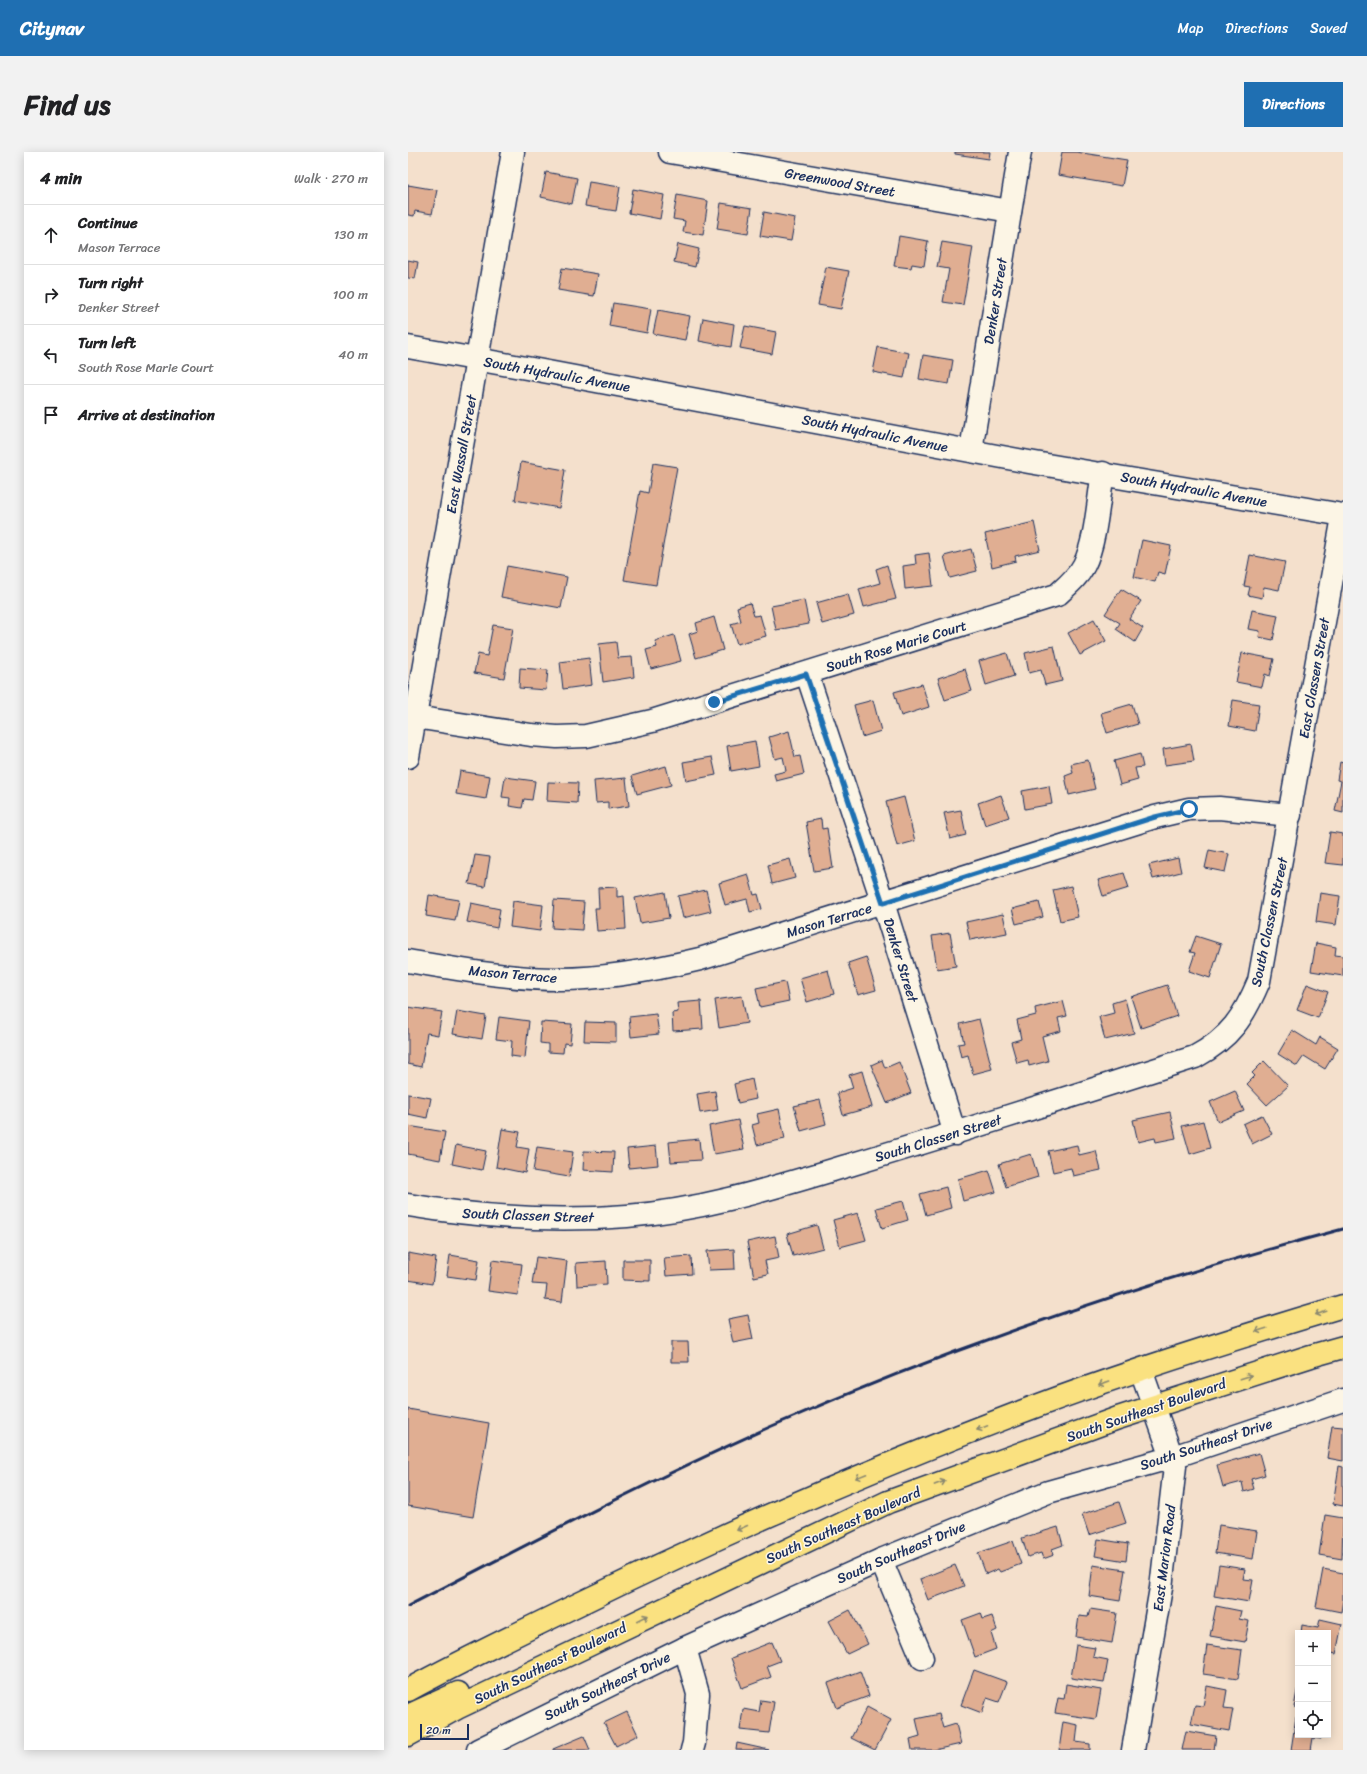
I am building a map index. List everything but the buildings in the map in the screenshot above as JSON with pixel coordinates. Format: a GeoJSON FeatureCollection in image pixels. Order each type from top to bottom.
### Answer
{"type":"FeatureCollection","features":[{"type":"Feature","properties":{"kind":"main road"},"geometry":{"type":"LineString","coordinates":[[408,1690],[453,1665],[664,1562],[851,1480],[1034,1407],[1216,1344],[1343,1306]]}},
{"type":"Feature","properties":{"kind":"main road","name":"South Southeast Boulevard"},"geometry":{"type":"LineString","coordinates":[[408,1735],[457,1708],[888,1502],[1155,1406],[1343,1347]]}},
{"type":"Feature","properties":{"kind":"main road"},"geometry":{"type":"LineString","coordinates":[[408,1716],[492,1678],[522,1677]]}},
{"type":"Feature","properties":{"kind":"street","name":"East Wassall Street"},"geometry":{"type":"LineString","coordinates":[[408,757],[514,152]]}},
{"type":"Feature","properties":{"kind":"street","name":"Greenwood Street"},"geometry":{"type":"LineString","coordinates":[[670,152],[1010,211]]}},
{"type":"Feature","properties":{"kind":"street","name":"Denker Street"},"geometry":{"type":"LineString","coordinates":[[971,450],[1020,152]]}},
{"type":"Feature","properties":{"kind":"street","name":"South Hydraulic Avenue"},"geometry":{"type":"LineString","coordinates":[[408,347],[971,450],[1029,462],[1103,473],[1343,516]]}},
{"type":"Feature","properties":{"kind":"street","name":"South Rose Marie Court"},"geometry":{"type":"LineString","coordinates":[[415,718],[531,735],[557,737],[586,736],[652,721],[1057,595],[1073,581],[1090,552],[1103,473]]}},
{"type":"Feature","properties":{"kind":"street","name":"East Classen Street"},"geometry":{"type":"LineString","coordinates":[[1290,815],[1343,516]]}},
{"type":"Feature","properties":{"kind":"street","name":"Denker Street"},"geometry":{"type":"LineString","coordinates":[[806,674],[883,903],[955,1134]]}},
{"type":"Feature","properties":{"kind":"street","name":"Mason Terrace"},"geometry":{"type":"LineString","coordinates":[[408,961],[529,978],[559,979],[597,977],[669,967],[700,959],[883,903],[1155,817],[1189,809],[1219,808],[1290,815]]}},
{"type":"Feature","properties":{"kind":"street","name":"South Classen Street"},"geometry":{"type":"LineString","coordinates":[[408,1205],[459,1214],[545,1218],[613,1217],[682,1209],[733,1199],[955,1134],[1195,1056],[1210,1049],[1225,1037],[1250,1004],[1259,981],[1290,815]]}},
{"type":"Feature","properties":{"kind":"street","name":"East Marion Road"},"geometry":{"type":"LineString","coordinates":[[1133,1750],[1162,1588],[1176,1466],[1141,1370]]}},
{"type":"Feature","properties":{"kind":"street","name":"South Southeast Drive"},"geometry":{"type":"LineString","coordinates":[[478,1750],[685,1648],[881,1560],[1048,1492],[1173,1457],[1343,1400]]}},
{"type":"Feature","properties":{"kind":"street"},"geometry":{"type":"LineString","coordinates":[[881,1560],[922,1658]]}},
{"type":"Feature","properties":{"kind":"street"},"geometry":{"type":"LineString","coordinates":[[685,1648],[698,1694],[694,1743],[692,1750]]}},
{"type":"Feature","properties":{"kind":"railway"},"geometry":{"type":"LineString","coordinates":[[408,1606],[588,1513],[726,1447],[841,1397],[982,1342],[1054,1317],[1198,1270],[1343,1229]]}},
{"type":"Feature","properties":{"kind":"route"},"geometry":{"type":"LineString","coordinates":[[714,702],[806,674],[883,903],[1155,817],[1189,809]]}}]}
